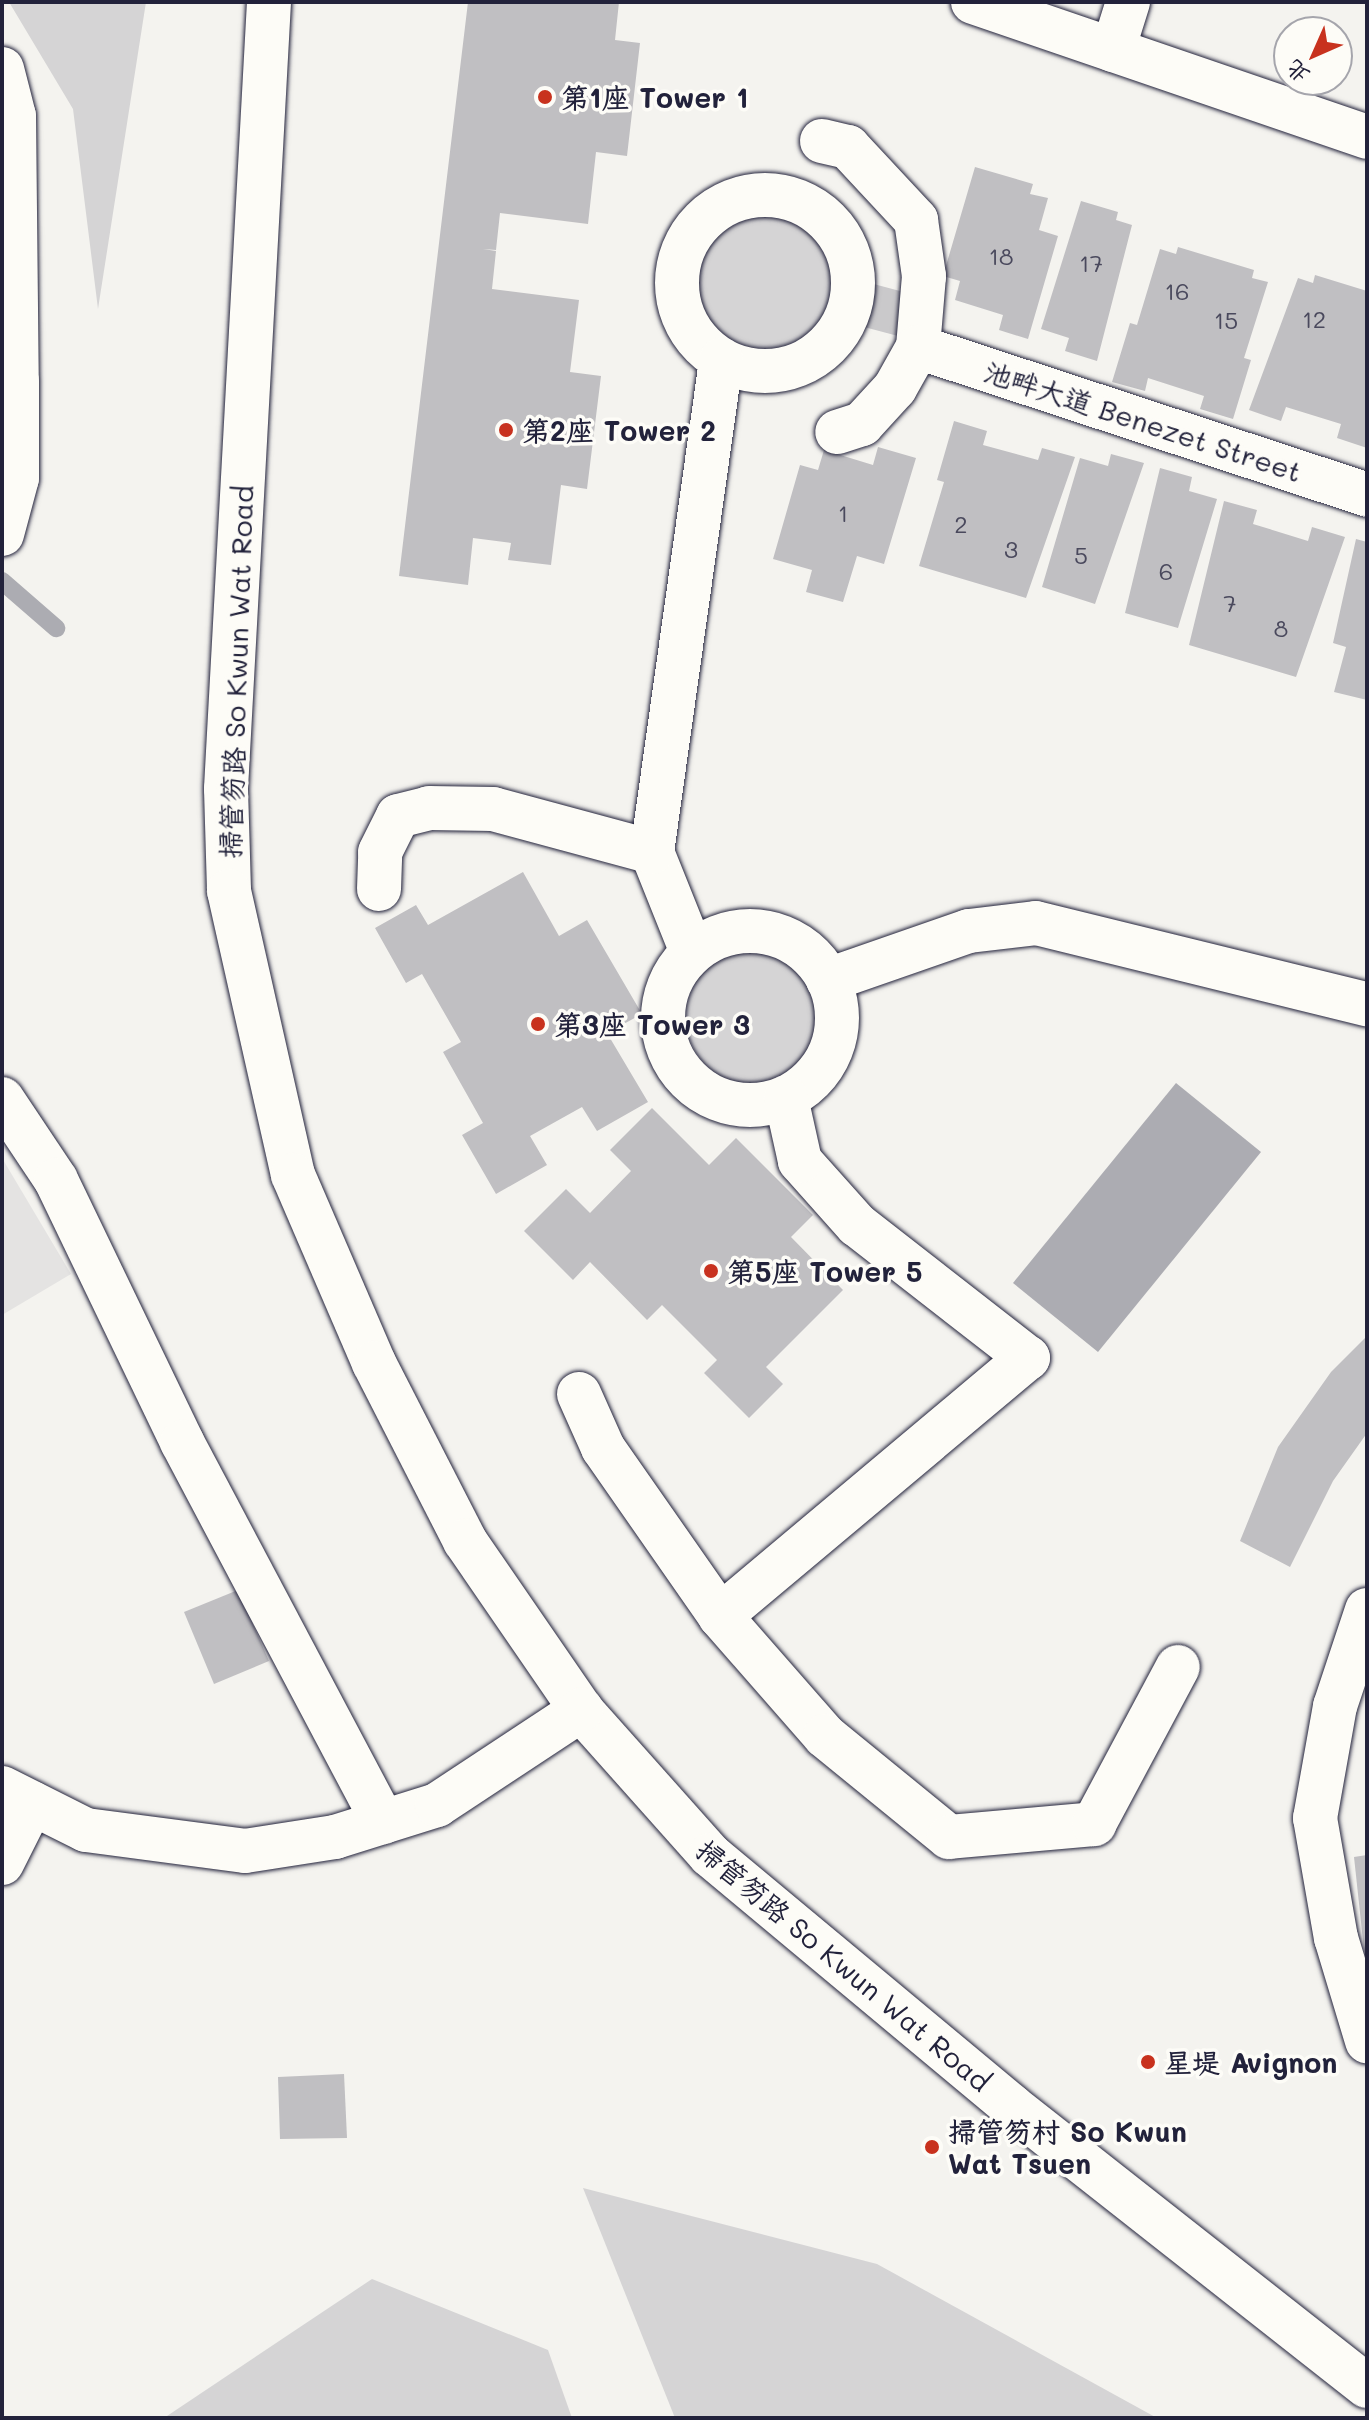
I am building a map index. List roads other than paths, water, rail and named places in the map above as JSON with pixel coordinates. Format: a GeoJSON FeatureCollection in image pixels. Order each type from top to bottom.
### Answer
{"type":"FeatureCollection","features":[{"type":"Feature","properties":{"kind":"street","name":"掃管笏路 So Kwun Wat Road"},"geometry":{"type":"LineString","coordinates":[[269,2],[226,789],[229,891],[289,1161],[374,1363],[465,1541],[581,1710],[672,1816],[759,1901],[1367,2386]]}},
{"type":"Feature","properties":{"kind":"street"},"geometry":{"type":"LineString","coordinates":[[973,2],[1367,137]]}},
{"type":"Feature","properties":{"kind":"street"},"geometry":{"type":"LineString","coordinates":[[1113,50],[1128,2]]}},
{"type":"Feature","properties":{"kind":"street"},"geometry":{"type":"LineString","coordinates":[[2,69],[14,116],[10,377],[17,478],[2,534]]}},
{"type":"Feature","properties":{"kind":"street"},"geometry":{"type":"LineString","coordinates":[[822,141],[848,147],[916,220],[924,276],[918,347],[895,388],[862,424],[837,432]]}},
{"type":"Feature","properties":{"kind":"street"},"geometry":{"type":"LineString","coordinates":[[755,195],[783,197],[811,208],[834,229],[849,254],[859,303],[833,341],[809,360],[781,370],[750,370],[721,360],[700,343],[685,319],[677,292],[679,265],[688,239],[706,218],[729,203],[755,195]]}},
{"type":"Feature","properties":{"kind":"street","name":"池畔大道 Benezet Street"},"geometry":{"type":"LineString","coordinates":[[918,347],[1367,495]]}},
{"type":"Feature","properties":{"kind":"street"},"geometry":{"type":"LineString","coordinates":[[692,952],[652,852],[721,360]]}},
{"type":"Feature","properties":{"kind":"street"},"geometry":{"type":"LineString","coordinates":[[379,889],[380,852],[398,816],[429,808],[493,809],[652,852]]}},
{"type":"Feature","properties":{"kind":"street"},"geometry":{"type":"LineString","coordinates":[[828,980],[969,931],[1036,923],[1367,1004]]}},
{"type":"Feature","properties":{"kind":"street"},"geometry":{"type":"LineString","coordinates":[[766,933],[792,942],[828,980],[836,1006],[836,1034],[827,1061],[810,1083],[786,1098],[759,1106],[732,1104],[685,1077],[670,1053],[663,1026],[670,986],[692,952],[715,938],[766,933]]}},
{"type":"Feature","properties":{"kind":"street"},"geometry":{"type":"LineString","coordinates":[[720,1616],[1028,1358],[857,1225],[800,1161],[786,1098]]}},
{"type":"Feature","properties":{"kind":"street"},"geometry":{"type":"LineString","coordinates":[[2,1099],[56,1180],[182,1442],[383,1822]]}},
{"type":"Feature","properties":{"kind":"street"},"geometry":{"type":"LineString","coordinates":[[579,1394],[603,1448],[720,1616],[825,1736],[949,1837],[1094,1824],[1178,1667]]}},
{"type":"Feature","properties":{"kind":"street"},"geometry":{"type":"LineString","coordinates":[[1367,1610],[1335,1706],[1315,1818],[1336,1938],[1367,2041]]}},
{"type":"Feature","properties":{"kind":"street"},"geometry":{"type":"LineString","coordinates":[[2,1863],[17,1796],[86,1830],[245,1851],[335,1837],[437,1805],[581,1710]]}},
{"type":"Feature","properties":{"kind":"waterway"},"geometry":{"type":"LineString","coordinates":[[2,581],[56,628]]}},
{"type":"Feature","properties":{"kind":"tunnel"},"geometry":{"type":"LineString","coordinates":[[867,305],[904,315]]}},
{"type":"Feature","properties":{"kind":"place","name":"第1座 Tower 1"},"geometry":{"type":"Point","coordinates":[545,97]}},
{"type":"Feature","properties":{"kind":"place","name":"第2座 Tower 2"},"geometry":{"type":"Point","coordinates":[506,430]}},
{"type":"Feature","properties":{"kind":"place","name":"第3座 Tower 3"},"geometry":{"type":"Point","coordinates":[538,1024]}},
{"type":"Feature","properties":{"kind":"place","name":"第5座 Tower 5"},"geometry":{"type":"Point","coordinates":[711,1271]}},
{"type":"Feature","properties":{"kind":"place","name":"星堤 Avignon"},"geometry":{"type":"Point","coordinates":[1148,2062]}},
{"type":"Feature","properties":{"kind":"place","name":"掃管笏村 So Kwun Wat Tsuen"},"geometry":{"type":"Point","coordinates":[932,2147]}}]}
